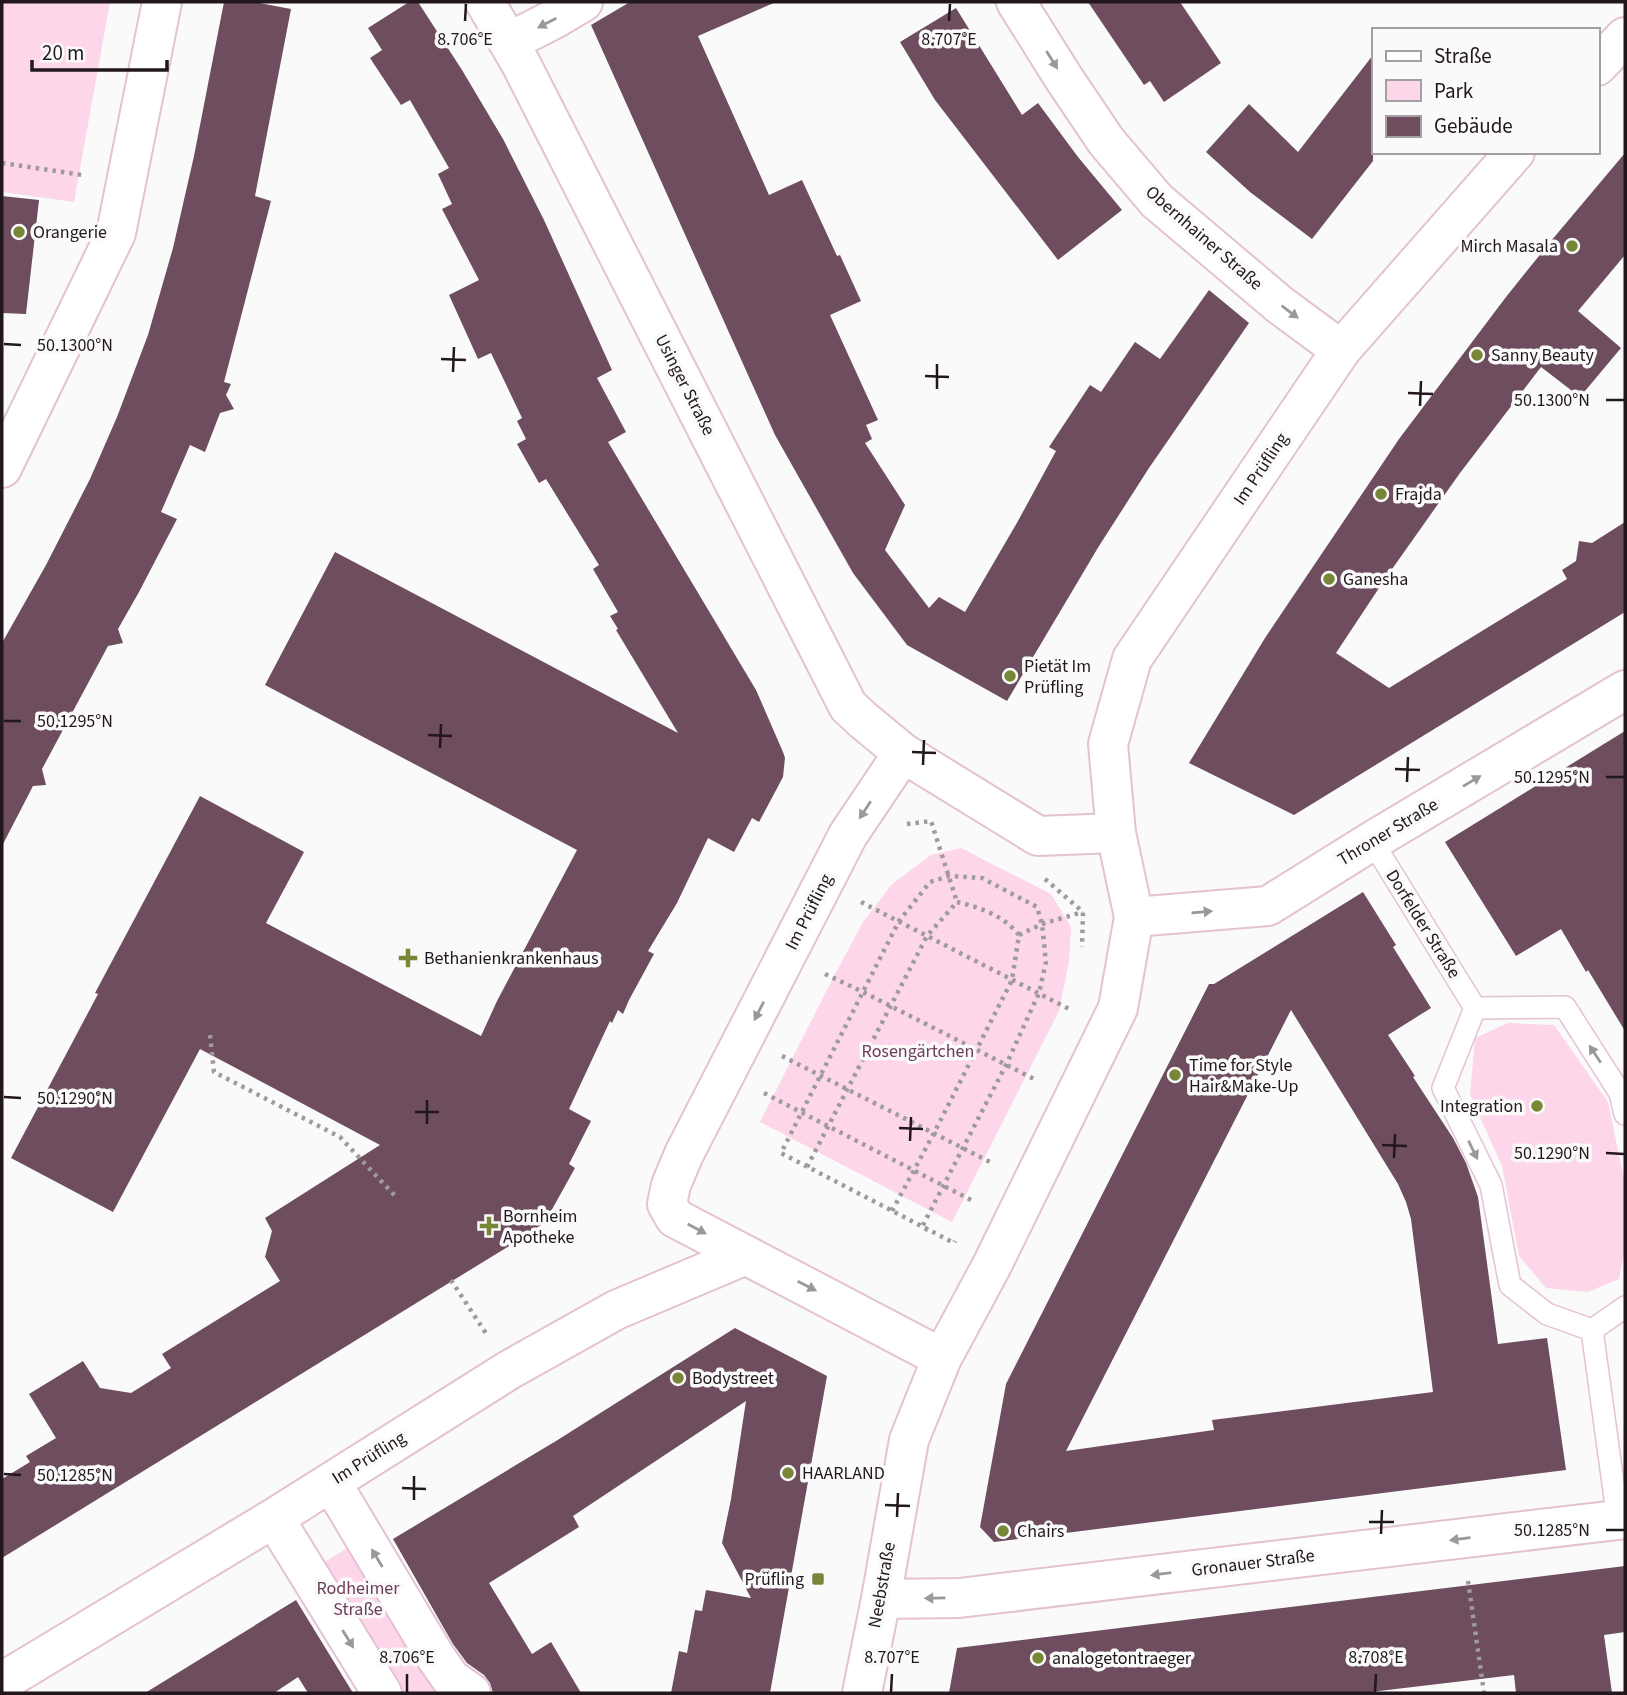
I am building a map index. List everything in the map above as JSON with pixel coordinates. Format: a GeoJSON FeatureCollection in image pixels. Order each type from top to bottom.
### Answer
{"type":"FeatureCollection","features":[{"type":"Feature","properties":{"kind":"street"},"geometry":{"type":"LineString","coordinates":[[2,468],[116,233],[162,2]]}},
{"type":"Feature","properties":{"kind":"street","name":"Usinger Straße"},"geometry":{"type":"LineString","coordinates":[[485,2],[528,76],[848,706],[903,753]]}},
{"type":"Feature","properties":{"kind":"street"},"geometry":{"type":"LineString","coordinates":[[509,42],[583,2]]}},
{"type":"Feature","properties":{"kind":"street","name":"Obernhainer Straße"},"geometry":{"type":"LineString","coordinates":[[1016,2],[1106,141],[1157,201],[1280,305],[1341,350]]}},
{"type":"Feature","properties":{"kind":"street"},"geometry":{"type":"LineString","coordinates":[[1599,64],[1625,37]]}},
{"type":"Feature","properties":{"kind":"street","name":"Im Prüfling"},"geometry":{"type":"LineString","coordinates":[[903,753],[848,835],[684,1154],[671,1185],[667,1204],[675,1218],[943,1357],[992,1265],[1118,1008],[1134,918],[1116,832],[1108,744],[1132,659],[1341,350],[1513,154]]}},
{"type":"Feature","properties":{"kind":"street","name":"Throner Straße"},"geometry":{"type":"LineString","coordinates":[[1134,918],[1268,906],[1625,690]]}},
{"type":"Feature","properties":{"kind":"street"},"geometry":{"type":"LineString","coordinates":[[903,753],[1038,836],[1116,832]]}},
{"type":"Feature","properties":{"kind":"street","name":"Im Prüfling"},"geometry":{"type":"LineString","coordinates":[[2,1682],[274,1518],[509,1370],[616,1310],[746,1255]]}},
{"type":"Feature","properties":{"kind":"street","name":"Neebstraße"},"geometry":{"type":"LineString","coordinates":[[862,1693],[909,1440],[943,1357]]}},
{"type":"Feature","properties":{"kind":"street"},"geometry":{"type":"LineString","coordinates":[[331,1482],[435,1656],[451,1679],[471,1693]]}},
{"type":"Feature","properties":{"kind":"street"},"geometry":{"type":"LineString","coordinates":[[274,1518],[382,1693]]}},
{"type":"Feature","properties":{"kind":"street","name":"Gronauer Straße"},"geometry":{"type":"LineString","coordinates":[[881,1600],[959,1598],[1622,1519]]}},
{"type":"Feature","properties":{"kind":"lane","name":"Dorfelder Straße"},"geometry":{"type":"LineString","coordinates":[[1372,841],[1475,1008]]}},
{"type":"Feature","properties":{"kind":"lane"},"geometry":{"type":"LineString","coordinates":[[1592,1331],[1547,1314],[1510,1285],[1491,1185],[1443,1088],[1475,1008],[1565,1007],[1620,1093],[1625,1114]]}},
{"type":"Feature","properties":{"kind":"lane"},"geometry":{"type":"LineString","coordinates":[[1592,1331],[1625,1307]]}},
{"type":"Feature","properties":{"kind":"lane"},"geometry":{"type":"LineString","coordinates":[[1592,1331],[1622,1519]]}},
{"type":"Feature","properties":{"kind":"path"},"geometry":{"type":"LineString","coordinates":[[2,163],[82,175]]}},
{"type":"Feature","properties":{"kind":"path"},"geometry":{"type":"LineString","coordinates":[[931,821],[957,902]]}},
{"type":"Feature","properties":{"kind":"path"},"geometry":{"type":"LineString","coordinates":[[925,1228],[1039,993],[1046,962],[1042,924],[1037,907],[982,878],[949,876],[930,883],[899,921],[781,1153],[807,1167],[954,1243],[959,1233]]}},
{"type":"Feature","properties":{"kind":"path"},"geometry":{"type":"LineString","coordinates":[[1042,876],[1083,912]]}},
{"type":"Feature","properties":{"kind":"path"},"geometry":{"type":"LineString","coordinates":[[852,898],[1072,1010]]}},
{"type":"Feature","properties":{"kind":"path"},"geometry":{"type":"LineString","coordinates":[[957,902],[975,906],[1009,923],[1019,934]]}},
{"type":"Feature","properties":{"kind":"path"},"geometry":{"type":"LineString","coordinates":[[807,1167],[927,936],[957,902]]}},
{"type":"Feature","properties":{"kind":"path"},"geometry":{"type":"LineString","coordinates":[[1019,934],[1083,912]]}},
{"type":"Feature","properties":{"kind":"path"},"geometry":{"type":"LineString","coordinates":[[1082,952],[1083,912]]}},
{"type":"Feature","properties":{"kind":"path"},"geometry":{"type":"LineString","coordinates":[[892,1211],[1012,979],[1019,934]]}},
{"type":"Feature","properties":{"kind":"path"},"geometry":{"type":"LineString","coordinates":[[817,970],[1036,1081],[1042,1069]]}},
{"type":"Feature","properties":{"kind":"path"},"geometry":{"type":"LineString","coordinates":[[1066,1022],[1077,1001]]}},
{"type":"Feature","properties":{"kind":"path"},"geometry":{"type":"LineString","coordinates":[[210,1035],[214,1072],[340,1137],[397,1198]]}},
{"type":"Feature","properties":{"kind":"path"},"geometry":{"type":"LineString","coordinates":[[775,1053],[994,1164]]}},
{"type":"Feature","properties":{"kind":"path"},"geometry":{"type":"LineString","coordinates":[[756,1090],[975,1202]]}},
{"type":"Feature","properties":{"kind":"path"},"geometry":{"type":"LineString","coordinates":[[989,1174],[1000,1152]]}},
{"type":"Feature","properties":{"kind":"path"},"geometry":{"type":"LineString","coordinates":[[969,1212],[979,1192]]}},
{"type":"Feature","properties":{"kind":"path"},"geometry":{"type":"LineString","coordinates":[[451,1280],[509,1370]]}},
{"type":"Feature","properties":{"kind":"path"},"geometry":{"type":"LineString","coordinates":[[1468,1575],[1484,1693]]}},
{"type":"Feature","properties":{"kind":"green space"},"geometry":{"type":"Polygon","coordinates":[[[2,2],[110,2],[74,202],[2,192],[2,2]]]}},
{"type":"Feature","properties":{"kind":"green space","name":"Rosengärtchen"},"geometry":{"type":"Polygon","coordinates":[[[961,848],[1051,894],[1071,927],[1069,962],[1059,1011],[952,1222],[760,1122],[863,922],[892,884],[931,855],[961,848]]]}},
{"type":"Feature","properties":{"kind":"green space"},"geometry":{"type":"Polygon","coordinates":[[[1508,1023],[1554,1025],[1608,1102],[1625,1184],[1625,1248],[1619,1279],[1588,1292],[1546,1288],[1519,1256],[1502,1166],[1470,1095],[1475,1038],[1508,1023]]]}},
{"type":"Feature","properties":{"kind":"green space","name":"Rodheimer Straße"},"geometry":{"type":"Polygon","coordinates":[[[352,1545],[442,1693],[390,1693],[315,1568],[352,1545]]]}},
{"type":"Feature","properties":{"kind":"building"},"geometry":{"type":"Polygon","coordinates":[[[224,2],[254,2],[291,9],[255,196],[271,201],[224,382],[231,384],[226,395],[234,409],[220,413],[205,452],[190,445],[161,512],[177,519],[118,629],[123,643],[108,646],[42,769],[46,785],[33,786],[2,846],[2,643],[90,479],[148,335],[173,248],[194,156],[224,2]]]}},
{"type":"Feature","properties":{"kind":"building"},"geometry":{"type":"Polygon","coordinates":[[[409,2],[418,2],[462,70],[503,139],[544,220],[612,370],[597,378],[626,432],[608,442],[756,690],[785,758],[783,777],[759,822],[752,818],[734,852],[708,838],[677,903],[648,951],[654,954],[623,1014],[618,1010],[612,1023],[610,1021],[569,1109],[591,1121],[569,1164],[575,1168],[545,1222],[2,1558],[2,1479],[30,1462],[26,1456],[56,1438],[29,1394],[83,1361],[100,1388],[131,1393],[171,1368],[162,1354],[280,1281],[265,1257],[272,1231],[265,1218],[380,1145],[200,1049],[113,1212],[11,1158],[200,796],[304,852],[266,923],[481,1036],[577,850],[265,685],[335,552],[678,733],[616,630],[618,629],[610,616],[618,612],[593,569],[599,565],[546,479],[539,483],[517,444],[526,439],[517,421],[522,418],[491,353],[478,359],[449,295],[479,280],[442,209],[452,204],[438,174],[449,168],[410,100],[401,105],[370,58],[382,50],[368,28],[409,2]]]}},
{"type":"Feature","properties":{"kind":"building"},"geometry":{"type":"Polygon","coordinates":[[[630,2],[776,2],[698,36],[769,195],[802,180],[861,301],[830,315],[878,420],[866,425],[872,439],[865,443],[905,505],[885,550],[929,608],[939,597],[965,612],[1056,451],[1049,447],[1090,385],[1101,392],[1135,342],[1160,359],[1209,290],[1249,323],[1099,546],[1007,701],[907,645],[853,573],[775,435],[591,25],[630,2]]]}},
{"type":"Feature","properties":{"kind":"building"},"geometry":{"type":"Polygon","coordinates":[[[1088,2],[1180,2],[1221,63],[1164,102],[1150,81],[1144,85],[1088,2]]]}},
{"type":"Feature","properties":{"kind":"building"},"geometry":{"type":"Polygon","coordinates":[[[956,8],[1022,115],[1038,103],[1122,210],[1058,260],[935,100],[900,42],[956,8]]]}},
{"type":"Feature","properties":{"kind":"building"},"geometry":{"type":"Polygon","coordinates":[[[1372,56],[1373,161],[1312,239],[1250,192],[1206,152],[1249,104],[1298,152],[1372,56]]]}},
{"type":"Feature","properties":{"kind":"building"},"geometry":{"type":"Polygon","coordinates":[[[1625,153],[1625,255],[1578,311],[1621,348],[1580,397],[1541,367],[1460,473],[1336,653],[1389,688],[1567,579],[1562,570],[1576,561],[1579,541],[1592,543],[1625,522],[1625,612],[1294,815],[1189,763],[1265,638],[1399,439],[1506,297],[1625,153]]]}},
{"type":"Feature","properties":{"kind":"building","name":"Orangerie"},"geometry":{"type":"Polygon","coordinates":[[[2,196],[39,200],[26,314],[2,313],[2,196]]]}},
{"type":"Feature","properties":{"kind":"building"},"geometry":{"type":"Polygon","coordinates":[[[1625,731],[1625,1031],[1561,929],[1516,956],[1445,842],[1625,731]]]}},
{"type":"Feature","properties":{"kind":"building"},"geometry":{"type":"Polygon","coordinates":[[[1363,892],[1431,1008],[1388,1035],[1466,1163],[1478,1197],[1498,1344],[1547,1338],[1566,1470],[994,1542],[980,1527],[1006,1384],[1209,984],[1214,984],[1363,892]],[[1291,1010],[1066,1451],[1214,1430],[1212,1420],[1433,1392],[1411,1219],[1398,1184],[1291,1010]]]}},
{"type":"Feature","properties":{"kind":"building"},"geometry":{"type":"Polygon","coordinates":[[[735,1328],[827,1376],[770,1693],[671,1693],[679,1651],[687,1653],[695,1610],[702,1611],[706,1590],[751,1598],[722,1543],[746,1401],[573,1516],[579,1527],[489,1583],[532,1654],[551,1642],[581,1693],[493,1693],[484,1675],[467,1663],[453,1644],[393,1539],[556,1441],[735,1328]]]}},
{"type":"Feature","properties":{"kind":"building"},"geometry":{"type":"Polygon","coordinates":[[[1625,1566],[1625,1632],[1604,1635],[1612,1693],[1516,1693],[1514,1675],[1362,1693],[949,1693],[957,1648],[1625,1566]]]}},
{"type":"Feature","properties":{"kind":"building"},"geometry":{"type":"Polygon","coordinates":[[[296,1600],[353,1693],[308,1693],[298,1677],[274,1693],[145,1693],[296,1600]]]}},
{"type":"Feature","properties":{"kind":"place","name":"Orangerie"},"geometry":{"type":"Point","coordinates":[19,232]}},
{"type":"Feature","properties":{"kind":"place","name":"Mirch Masala"},"geometry":{"type":"Point","coordinates":[1572,246]}},
{"type":"Feature","properties":{"kind":"place","name":"Sanny Beauty"},"geometry":{"type":"Point","coordinates":[1477,355]}},
{"type":"Feature","properties":{"kind":"place","name":"Frajda"},"geometry":{"type":"Point","coordinates":[1381,494]}},
{"type":"Feature","properties":{"kind":"place","name":"Ganesha"},"geometry":{"type":"Point","coordinates":[1329,579]}},
{"type":"Feature","properties":{"kind":"place","name":"Pietät Im Prüfling"},"geometry":{"type":"Point","coordinates":[1010,676]}},
{"type":"Feature","properties":{"kind":"place","name":"Bethanienkrankenhaus"},"geometry":{"type":"Point","coordinates":[408,958]}},
{"type":"Feature","properties":{"kind":"place","name":"Time for Style Hair&Make-Up"},"geometry":{"type":"Point","coordinates":[1175,1075]}},
{"type":"Feature","properties":{"kind":"place","name":"Integration"},"geometry":{"type":"Point","coordinates":[1537,1106]}},
{"type":"Feature","properties":{"kind":"place","name":"Bornheim Apotheke"},"geometry":{"type":"Point","coordinates":[489,1226]}},
{"type":"Feature","properties":{"kind":"place","name":"Bodystreet"},"geometry":{"type":"Point","coordinates":[678,1378]}},
{"type":"Feature","properties":{"kind":"place","name":"HAARLAND"},"geometry":{"type":"Point","coordinates":[788,1473]}},
{"type":"Feature","properties":{"kind":"place","name":"Chairs"},"geometry":{"type":"Point","coordinates":[1003,1531]}},
{"type":"Feature","properties":{"kind":"place","name":"Prüfling"},"geometry":{"type":"Point","coordinates":[818,1579]}},
{"type":"Feature","properties":{"kind":"place","name":"analogetontraeger"},"geometry":{"type":"Point","coordinates":[1038,1658]}}]}
